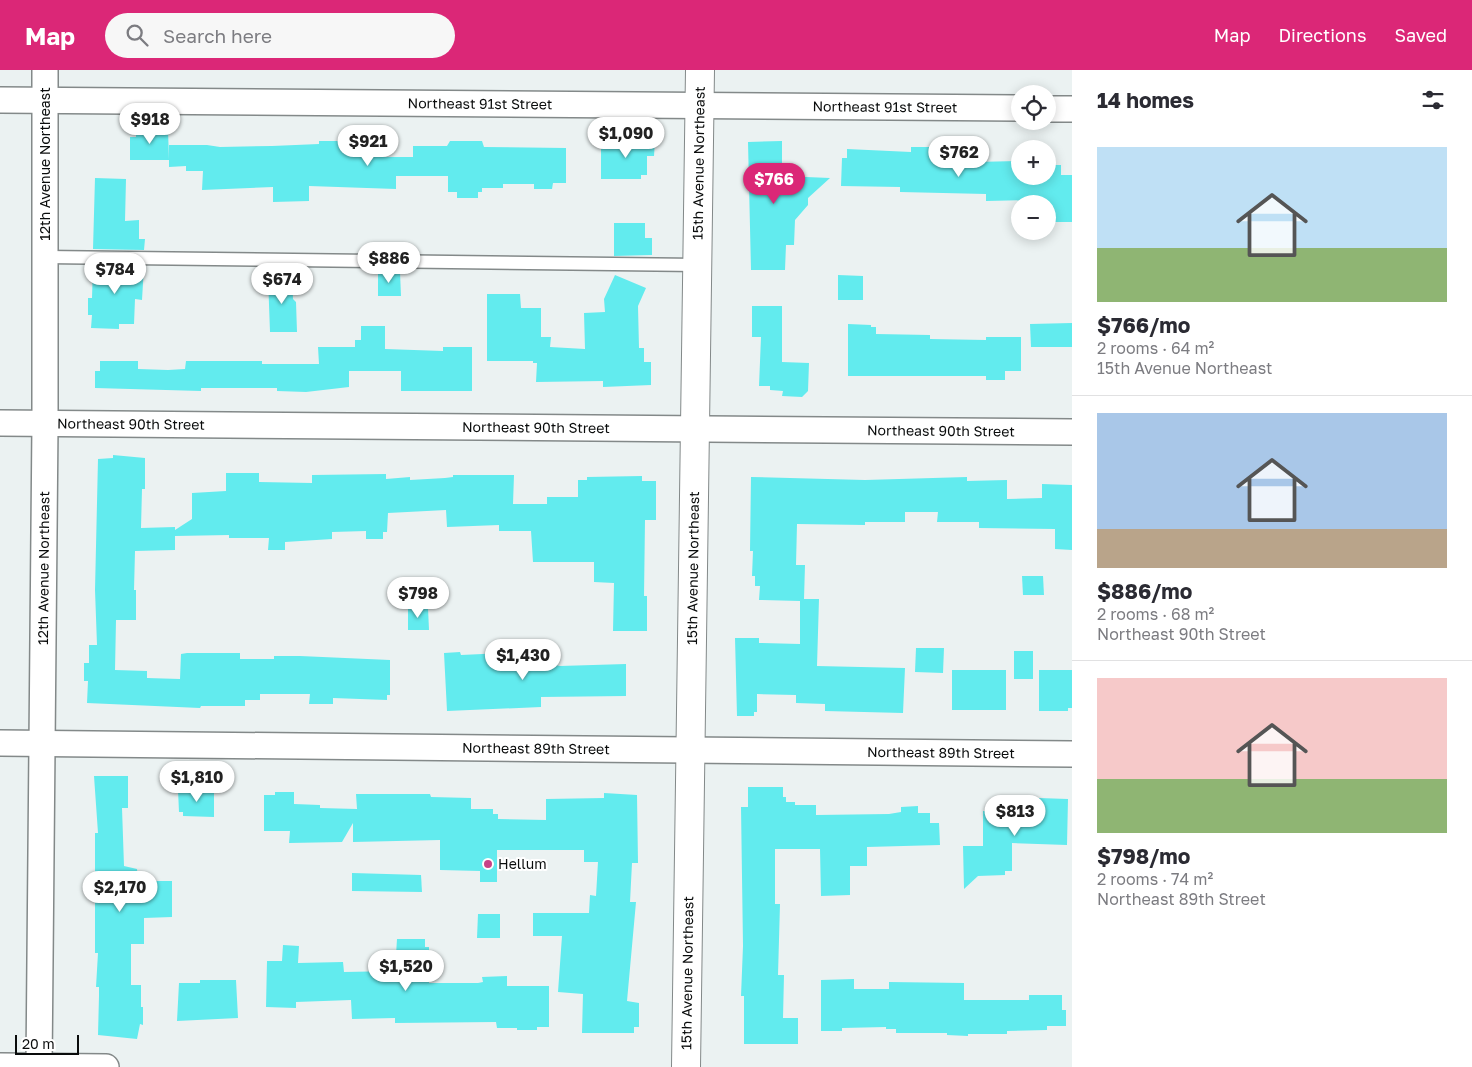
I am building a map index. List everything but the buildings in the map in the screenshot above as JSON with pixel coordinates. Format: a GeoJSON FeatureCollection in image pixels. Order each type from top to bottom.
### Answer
{"type":"FeatureCollection","features":[{"type":"Feature","properties":{"kind":"street","name":"12th Avenue Northeast"},"geometry":{"type":"LineString","coordinates":[[39,1067],[45,424],[45,70]]}},
{"type":"Feature","properties":{"kind":"street","name":"15th Avenue Northeast"},"geometry":{"type":"LineString","coordinates":[[686,1067],[700,70]]}},
{"type":"Feature","properties":{"kind":"street","name":"Northeast 91st Street"},"geometry":{"type":"LineString","coordinates":[[0,100],[1011,108]]}},
{"type":"Feature","properties":{"kind":"street"},"geometry":{"type":"LineString","coordinates":[[1056,109],[1072,109]]}},
{"type":"Feature","properties":{"kind":"street","name":"Northeast 90th Street"},"geometry":{"type":"LineString","coordinates":[[0,423],[1072,432]]}},
{"type":"Feature","properties":{"kind":"street","name":"Northeast 89th Street"},"geometry":{"type":"LineString","coordinates":[[0,743],[1072,754]]}},
{"type":"Feature","properties":{"kind":"street"},"geometry":{"type":"LineString","coordinates":[[0,1066],[106,1067]]}},
{"type":"Feature","properties":{"kind":"lane"},"geometry":{"type":"LineString","coordinates":[[46,257],[698,265]]}},
{"type":"Feature","properties":{"kind":"place","name":"Hellum"},"geometry":{"type":"Point","coordinates":[488,864]}}]}
